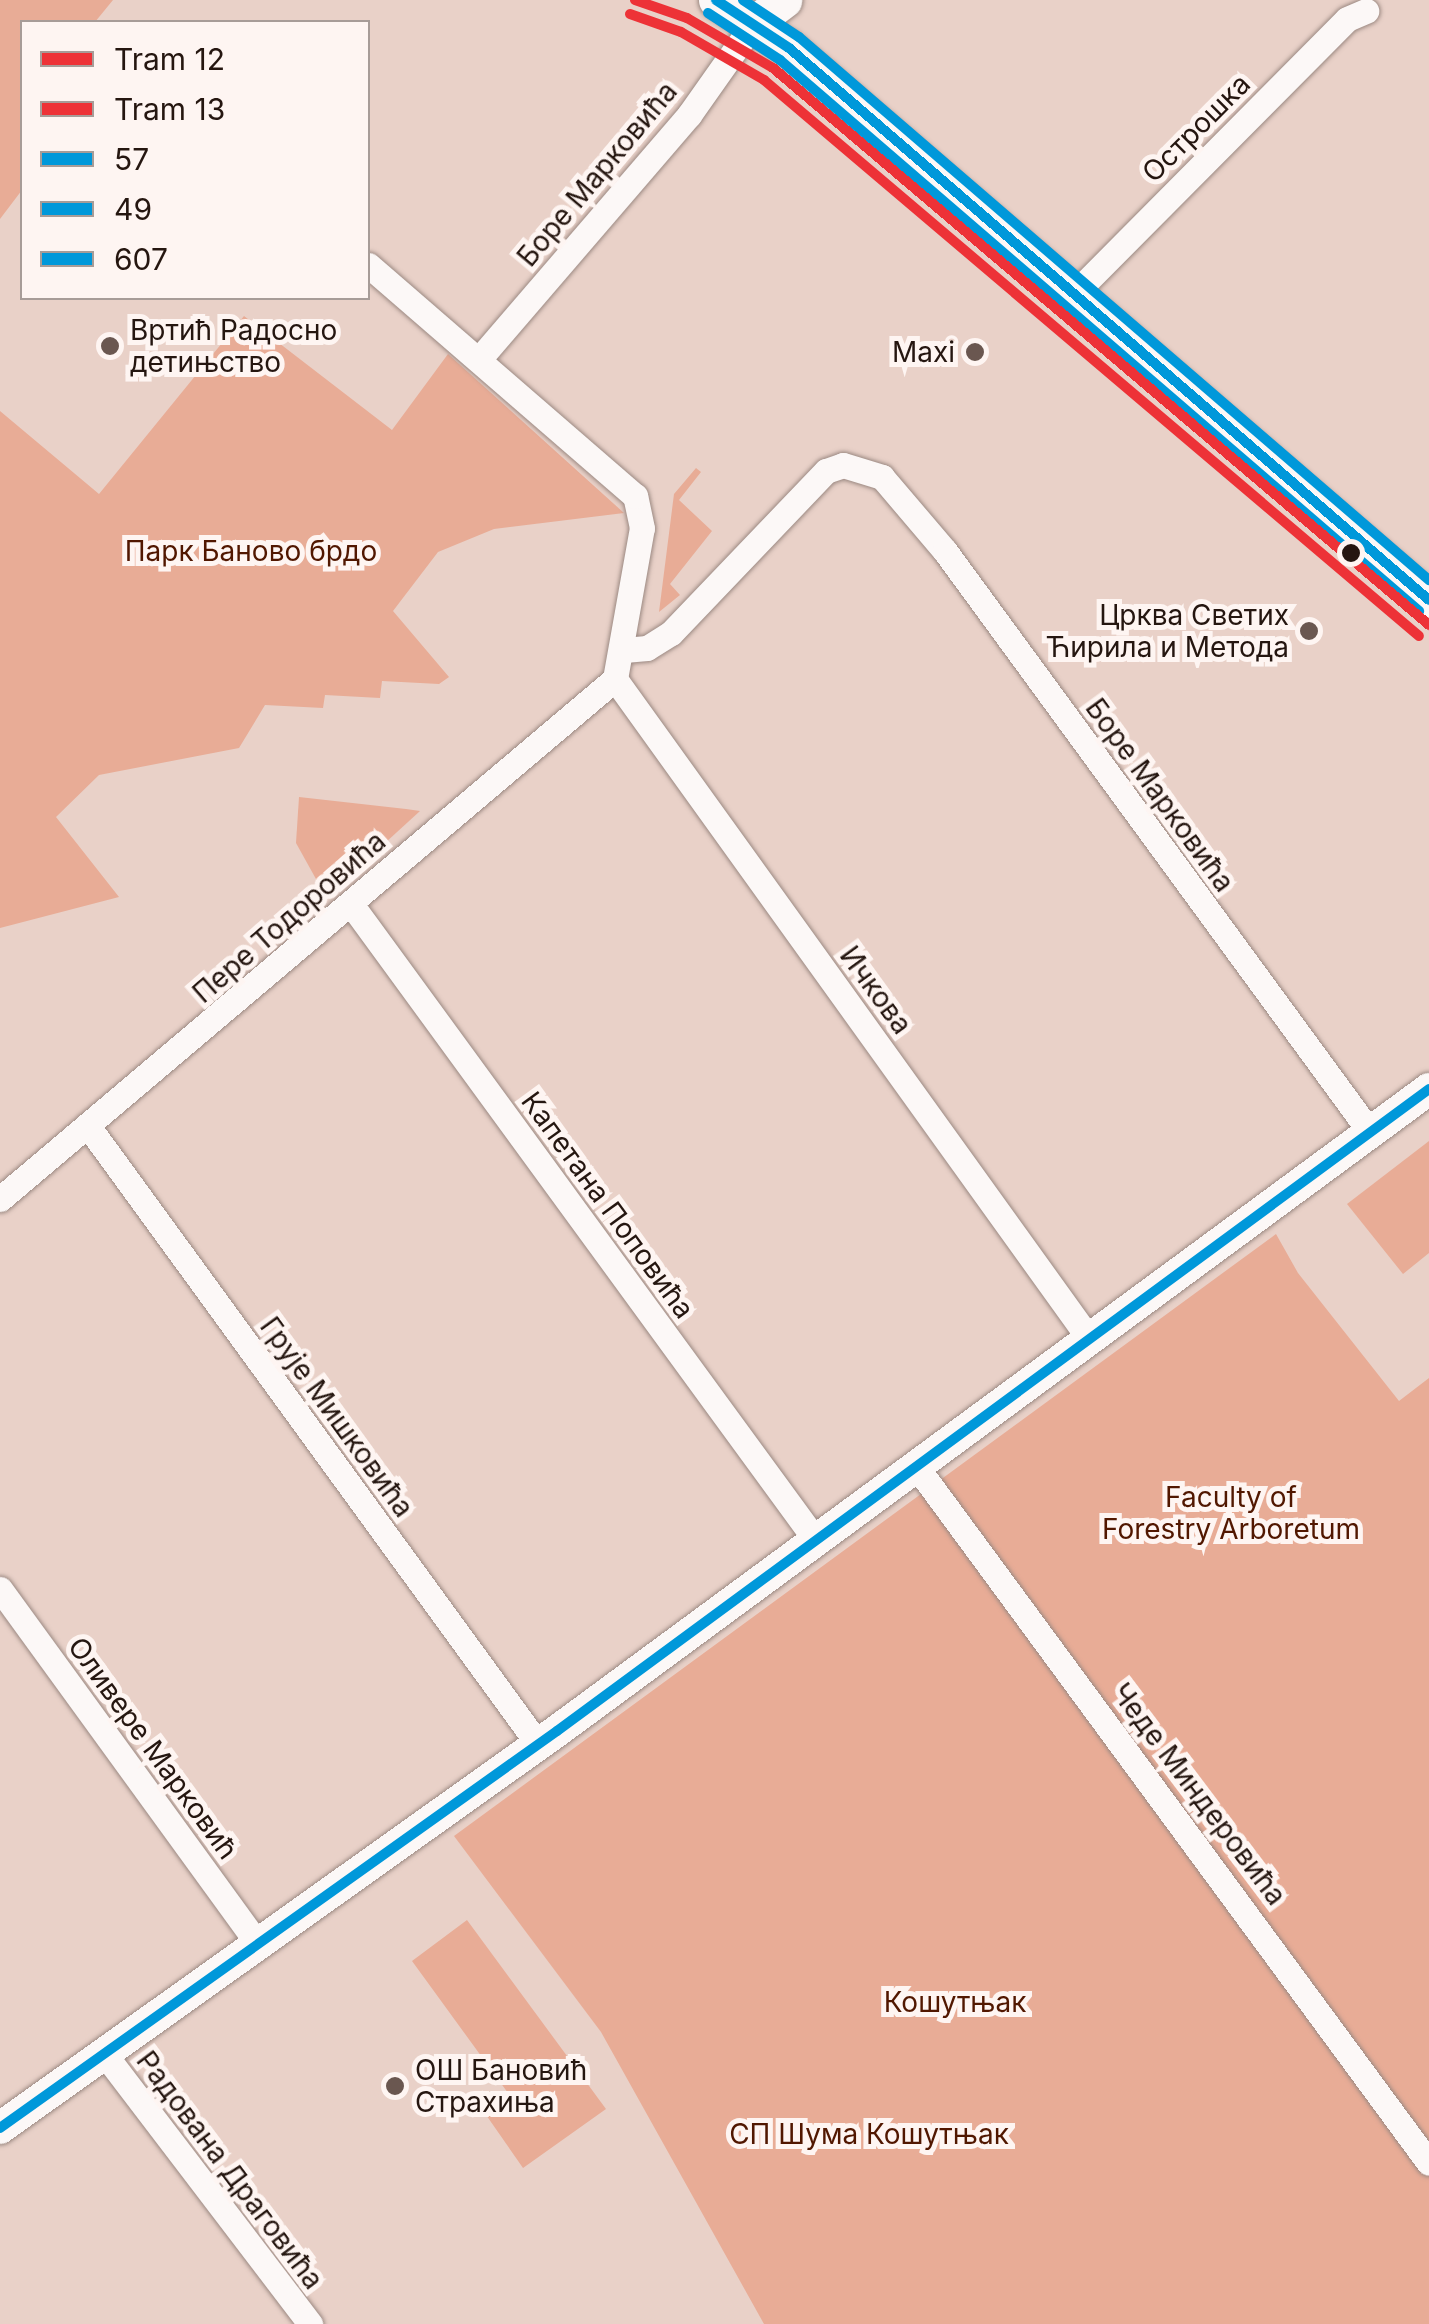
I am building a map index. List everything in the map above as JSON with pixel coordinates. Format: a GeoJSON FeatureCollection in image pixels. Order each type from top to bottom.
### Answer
{"type":"FeatureCollection","features":[{"type":"Feature","properties":{"kind":"main road"},"geometry":{"type":"LineString","coordinates":[[716,0],[755,12],[1429,600]]}},
{"type":"Feature","properties":{"kind":"main road"},"geometry":{"type":"LineString","coordinates":[[755,12],[784,0]]}},
{"type":"Feature","properties":{"kind":"street","name":"Острошка"},"geometry":{"type":"LineString","coordinates":[[1074,294],[1347,19],[1366,11]]}},
{"type":"Feature","properties":{"kind":"street","name":"Боре Марковића"},"geometry":{"type":"LineString","coordinates":[[480,358],[689,114],[755,12]]}},
{"type":"Feature","properties":{"kind":"street"},"geometry":{"type":"LineString","coordinates":[[370,267],[635,496],[642,528],[624,650],[614,679]]}},
{"type":"Feature","properties":{"kind":"street","name":"Боре Марковића"},"geometry":{"type":"LineString","coordinates":[[624,650],[647,648],[671,633],[826,471],[843,465],[882,477],[946,552],[1370,1132]]}},
{"type":"Feature","properties":{"kind":"street","name":"Пере Тодоровића"},"geometry":{"type":"LineString","coordinates":[[0,1199],[614,679]]}},
{"type":"Feature","properties":{"kind":"street","name":"Ичкова"},"geometry":{"type":"LineString","coordinates":[[614,679],[1088,1337]]}},
{"type":"Feature","properties":{"kind":"street","name":"Капетана Поповића"},"geometry":{"type":"LineString","coordinates":[[351,904],[817,1542]]}},
{"type":"Feature","properties":{"kind":"street"},"geometry":{"type":"LineString","coordinates":[[0,2128],[817,1542],[1088,1337],[1429,1089]]}},
{"type":"Feature","properties":{"kind":"street","name":"Грује Мишковића"},"geometry":{"type":"LineString","coordinates":[[88,1126],[538,1744]]}},
{"type":"Feature","properties":{"kind":"street","name":"Чеде Миндеровића"},"geometry":{"type":"LineString","coordinates":[[916,1466],[1429,2162]]}},
{"type":"Feature","properties":{"kind":"street","name":"Оливере Марковић"},"geometry":{"type":"LineString","coordinates":[[0,1589],[256,1942]]}},
{"type":"Feature","properties":{"kind":"street","name":"Радована Драговића"},"geometry":{"type":"LineString","coordinates":[[103,2052],[310,2324]]}},
{"type":"Feature","properties":{"kind":"green space"},"geometry":{"type":"Polygon","coordinates":[[[0,0],[113,0],[97,20],[20,20],[20,193],[0,219],[0,0]]]}},
{"type":"Feature","properties":{"kind":"green space","name":"Парк Баново брдо"},"geometry":{"type":"Polygon","coordinates":[[[244,316],[392,430],[448,354],[624,513],[494,529],[438,552],[393,611],[449,677],[439,684],[382,681],[380,698],[325,695],[323,708],[265,705],[239,748],[99,775],[56,817],[119,897],[0,928],[0,411],[99,494],[244,316]]]}},
{"type":"Feature","properties":{"kind":"green space"},"geometry":{"type":"Polygon","coordinates":[[[696,468],[701,472],[679,500],[712,531],[670,584],[680,595],[659,612],[674,494],[696,468]]]}},
{"type":"Feature","properties":{"kind":"green space"},"geometry":{"type":"Polygon","coordinates":[[[299,797],[420,811],[326,897],[296,843],[299,797]]]}},
{"type":"Feature","properties":{"kind":"green space"},"geometry":{"type":"Polygon","coordinates":[[[1429,1141],[1429,1253],[1403,1274],[1347,1204],[1429,1141]]]}},
{"type":"Feature","properties":{"kind":"green space","name":"Кошутњак"},"geometry":{"type":"Polygon","coordinates":[[[1276,1234],[1298,1273],[1399,1401],[1429,1378],[1429,2324],[764,2324],[601,2032],[454,1836],[1276,1234]]]}},
{"type":"Feature","properties":{"kind":"green space"},"geometry":{"type":"Polygon","coordinates":[[[467,1920],[606,2109],[523,2168],[484,2112],[508,2093],[412,1961],[467,1920]]]}},
{"type":"Feature","properties":{"kind":"tram line","name":"12"},"geometry":{"type":"LineString","coordinates":[[635,0],[687,18],[773,68],[1429,625]]}},
{"type":"Feature","properties":{"kind":"tram line","name":"13"},"geometry":{"type":"LineString","coordinates":[[630,14],[681,32],[764,80],[1419,636]]}},
{"type":"Feature","properties":{"kind":"transit line","name":"57"},"geometry":{"type":"LineString","coordinates":[[716,0],[789,48],[1429,600]]}},
{"type":"Feature","properties":{"kind":"transit line","name":"607"},"geometry":{"type":"LineString","coordinates":[[743,0],[799,37],[1429,580]]}},
{"type":"Feature","properties":{"kind":"transit line","name":"49"},"geometry":{"type":"LineString","coordinates":[[708,13],[780,60],[1419,611]]}},
{"type":"Feature","properties":{"kind":"transit line","name":"57"},"geometry":{"type":"LineString","coordinates":[[0,2128],[557,1731],[1429,1089]]}},
{"type":"Feature","properties":{"kind":"place","name":"Вртић Радосно детињство"},"geometry":{"type":"Point","coordinates":[110,346]}},
{"type":"Feature","properties":{"kind":"place","name":"Maxi"},"geometry":{"type":"Point","coordinates":[975,352]}},
{"type":"Feature","properties":{"kind":"place","name":"Црква Светих Ћирила и Метода"},"geometry":{"type":"Point","coordinates":[1309,631]}},
{"type":"Feature","properties":{"kind":"place","name":"ОШ Бановић Страхиња"},"geometry":{"type":"Point","coordinates":[395,2086]}},
{"type":"Feature","properties":{"kind":"park label","name":"Faculty of Forestry Arboretum"},"geometry":{"type":"Point","coordinates":[1231,1513]}},
{"type":"Feature","properties":{"kind":"park label","name":"СП Шума Кошутњак"},"geometry":{"type":"Point","coordinates":[869,2134]}}]}
